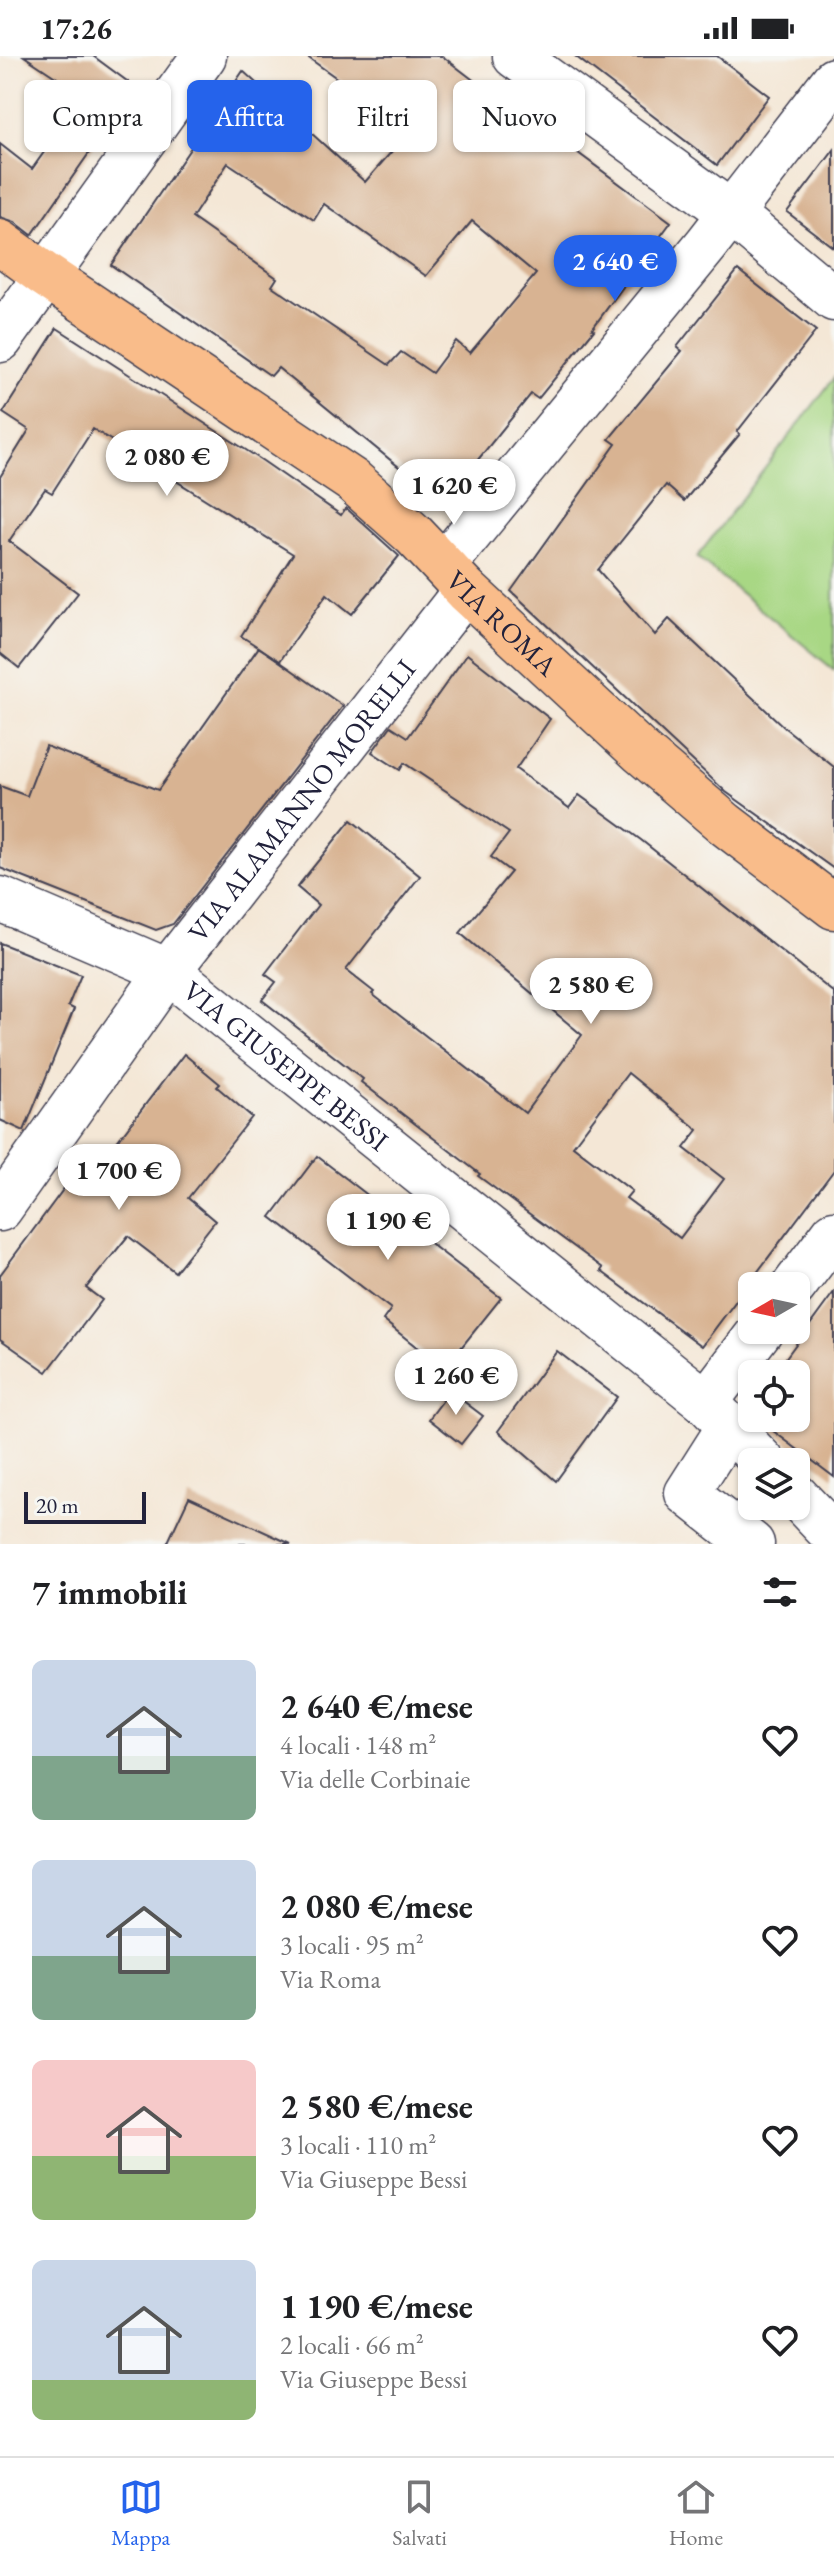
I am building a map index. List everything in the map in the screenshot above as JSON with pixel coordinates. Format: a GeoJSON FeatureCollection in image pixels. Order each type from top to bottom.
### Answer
{"type":"FeatureCollection","features":[{"type":"Feature","properties":{"kind":"main road","name":"VIA ROMA"},"geometry":{"type":"LineString","coordinates":[[0,242],[353,481],[414,535],[455,578],[642,753],[725,824],[834,907]]}},
{"type":"Feature","properties":{"kind":"street"},"geometry":{"type":"LineString","coordinates":[[0,340],[204,56]]}},
{"type":"Feature","properties":{"kind":"street"},"geometry":{"type":"LineString","coordinates":[[515,56],[731,213],[834,299]]}},
{"type":"Feature","properties":{"kind":"street","name":"VIA ALAMANNO MORELLI"},"geometry":{"type":"LineString","coordinates":[[0,1209],[168,971],[455,578],[834,80]]}},
{"type":"Feature","properties":{"kind":"street","name":"VIA GIUSEPPE BESSI"},"geometry":{"type":"LineString","coordinates":[[0,899],[168,971],[718,1415],[750,1448]]}},
{"type":"Feature","properties":{"kind":"street"},"geometry":{"type":"LineString","coordinates":[[805,1272],[834,1233]]}},
{"type":"Feature","properties":{"kind":"street"},"geometry":{"type":"LineString","coordinates":[[752,1544],[687,1493],[718,1415],[754,1344]]}},
{"type":"Feature","properties":{"kind":"street"},"geometry":{"type":"LineString","coordinates":[[810,1511],[834,1536]]}},
{"type":"Feature","properties":{"kind":"green space"},"geometry":{"type":"Polygon","coordinates":[[[834,378],[834,670],[697,557],[834,378]]]}},
{"type":"Feature","properties":{"kind":"building"},"geometry":{"type":"Polygon","coordinates":[[[24,56],[93,56],[126,80],[60,80],[24,56]]]}},
{"type":"Feature","properties":{"kind":"building"},"geometry":{"type":"Polygon","coordinates":[[[306,56],[442,56],[473,80],[453,80],[453,152],[577,152],[671,222],[594,330],[538,399],[531,394],[443,503],[278,368],[271,376],[111,265],[188,152],[312,152],[312,134],[328,148],[328,152],[332,152],[365,182],[391,152],[437,152],[437,80],[339,80],[306,56]],[[228,163],[192,218],[277,278],[272,286],[389,365],[401,352],[432,373],[456,341],[470,353],[536,274],[472,221],[426,276],[324,204],[314,220],[228,163]]]}},
{"type":"Feature","properties":{"kind":"building"},"geometry":{"type":"Polygon","coordinates":[[[575,56],[717,56],[769,96],[717,165],[575,56]]]}},
{"type":"Feature","properties":{"kind":"building"},"geometry":{"type":"Polygon","coordinates":[[[243,71],[253,80],[237,80],[243,71]]]}},
{"type":"Feature","properties":{"kind":"building"},"geometry":{"type":"Polygon","coordinates":[[[0,144],[32,169],[44,152],[90,152],[32,235],[15,222],[0,217],[0,144]]]}},
{"type":"Feature","properties":{"kind":"building"},"geometry":{"type":"Polygon","coordinates":[[[834,150],[834,248],[787,212],[834,150]]]}},
{"type":"Feature","properties":{"kind":"building"},"geometry":{"type":"Polygon","coordinates":[[[738,270],[816,331],[737,432],[740,434],[684,501],[666,485],[598,570],[655,635],[669,619],[785,728],[834,767],[834,869],[726,792],[511,591],[616,444],[609,439],[682,351],[677,347],[738,270]]]}},
{"type":"Feature","properties":{"kind":"building"},"geometry":{"type":"Polygon","coordinates":[[[57,328],[341,515],[346,508],[399,556],[352,614],[327,594],[280,661],[241,636],[293,554],[93,429],[52,493],[45,489],[9,541],[78,593],[19,668],[0,653],[0,477],[29,430],[3,413],[57,328]]]}},
{"type":"Feature","properties":{"kind":"building"},"geometry":{"type":"Polygon","coordinates":[[[259,647],[343,706],[173,924],[156,930],[0,868],[0,786],[27,796],[46,746],[158,790],[259,647]]]}},
{"type":"Feature","properties":{"kind":"building"},"geometry":{"type":"Polygon","coordinates":[[[467,654],[550,719],[516,769],[569,808],[579,795],[641,840],[834,993],[834,1170],[758,1272],[738,1272],[738,1298],[702,1346],[478,1176],[480,1174],[262,1000],[276,982],[265,974],[318,905],[297,887],[351,820],[420,876],[346,970],[374,992],[372,994],[525,1113],[582,1035],[460,933],[511,872],[491,857],[509,833],[404,763],[400,770],[372,752],[391,726],[408,737],[467,654]],[[628,1073],[573,1146],[632,1191],[626,1198],[680,1238],[724,1179],[684,1148],[698,1130],[628,1073]]]}},
{"type":"Feature","properties":{"kind":"building"},"geometry":{"type":"Polygon","coordinates":[[[0,943],[81,975],[68,1006],[74,1009],[24,1131],[0,1120],[0,943]]]}},
{"type":"Feature","properties":{"kind":"building"},"geometry":{"type":"Polygon","coordinates":[[[184,1054],[220,1084],[217,1087],[252,1117],[188,1198],[215,1221],[175,1272],[128,1236],[86,1288],[102,1300],[47,1372],[0,1339],[0,1275],[82,1164],[93,1173],[184,1054]]]}},
{"type":"Feature","properties":{"kind":"building"},"geometry":{"type":"Polygon","coordinates":[[[317,1156],[501,1298],[444,1369],[383,1320],[391,1309],[271,1217],[317,1156]]]}},
{"type":"Feature","properties":{"kind":"building"},"geometry":{"type":"Polygon","coordinates":[[[834,1292],[834,1477],[810,1459],[810,1448],[796,1448],[775,1432],[810,1432],[810,1360],[784,1360],[796,1344],[810,1344],[810,1325],[834,1292]]]}},
{"type":"Feature","properties":{"kind":"building"},"geometry":{"type":"Polygon","coordinates":[[[557,1351],[617,1397],[556,1481],[498,1431],[557,1351]]]}},
{"type":"Feature","properties":{"kind":"building"},"geometry":{"type":"Polygon","coordinates":[[[450,1391],[483,1416],[461,1444],[429,1419],[450,1391]]]}},
{"type":"Feature","properties":{"kind":"building"},"geometry":{"type":"Polygon","coordinates":[[[189,1497],[291,1544],[167,1544],[189,1497]]]}}]}
